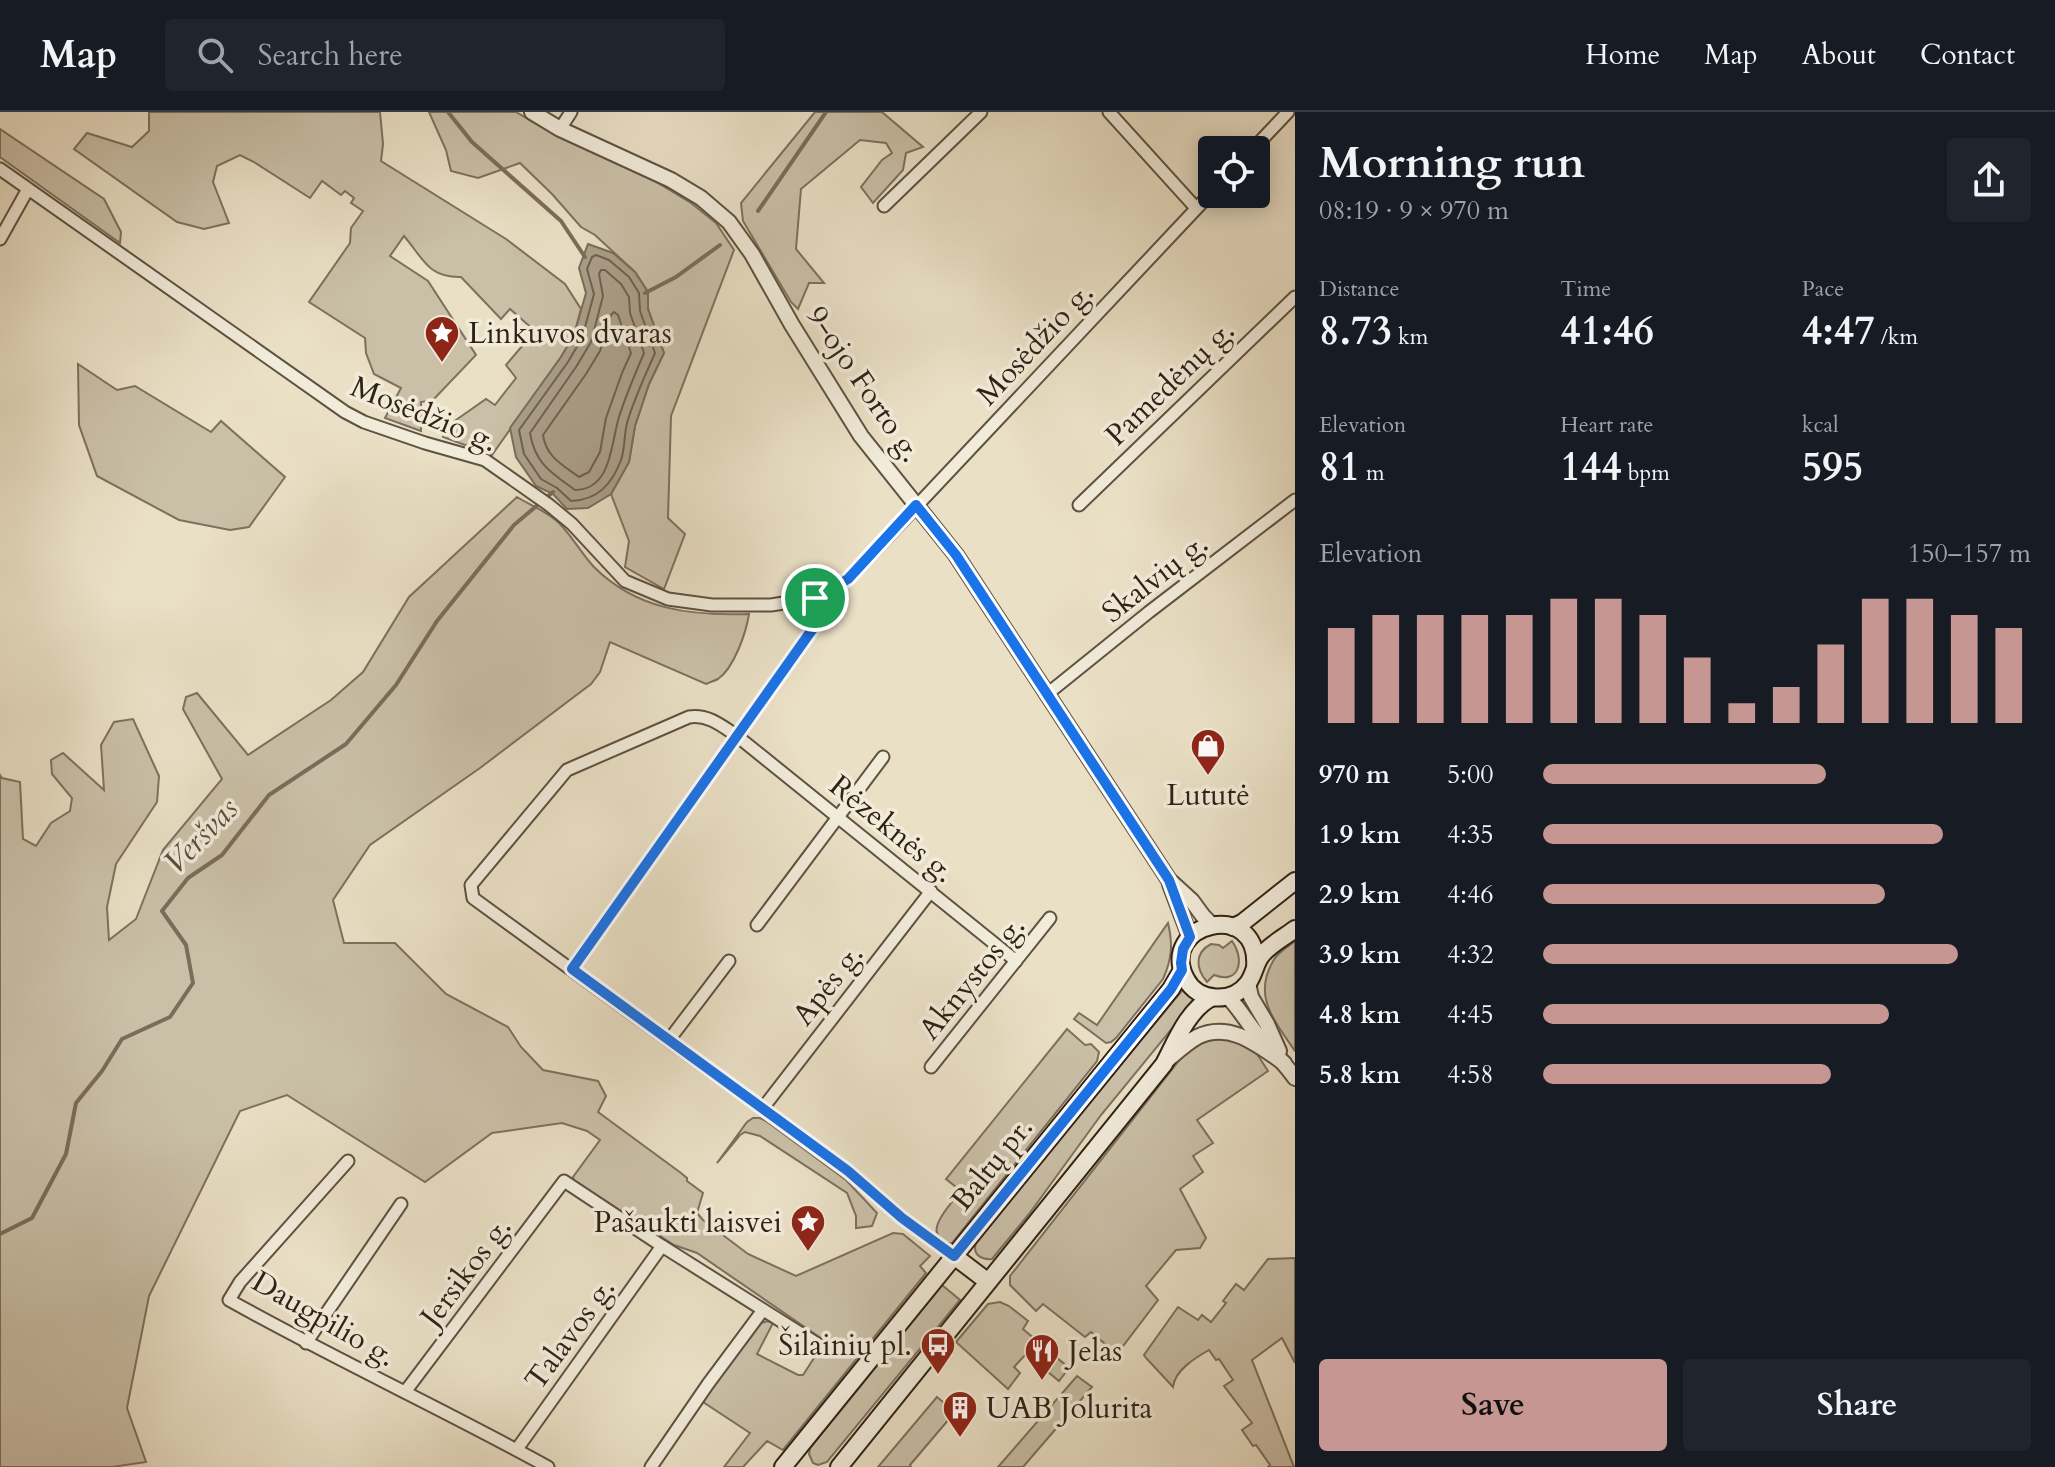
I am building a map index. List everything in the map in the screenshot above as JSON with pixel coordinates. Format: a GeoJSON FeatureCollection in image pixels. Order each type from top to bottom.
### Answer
{"type":"FeatureCollection","features":[{"type":"Feature","properties":{"kind":"main road"},"geometry":{"type":"LineString","coordinates":[[1233,927],[1295,881]]}},
{"type":"Feature","properties":{"kind":"main road"},"geometry":{"type":"LineString","coordinates":[[1190,937],[1212,925],[1233,927],[1251,944],[1256,960],[1252,976]]}},
{"type":"Feature","properties":{"kind":"main road"},"geometry":{"type":"LineString","coordinates":[[839,1467],[1164,1064],[1202,1003],[1243,989],[1262,954],[1295,929]]}},
{"type":"Feature","properties":{"kind":"main road","name":"Baltų pr."},"geometry":{"type":"LineString","coordinates":[[791,1464],[954,1256],[1171,989],[1182,970],[1183,949],[1190,937]]}},
{"type":"Feature","properties":{"kind":"main road"},"geometry":{"type":"LineString","coordinates":[[1182,970],[1196,991],[1220,997]]}},
{"type":"Feature","properties":{"kind":"main road"},"geometry":{"type":"LineString","coordinates":[[954,1256],[987,1281]]}},
{"type":"Feature","properties":{"kind":"street","name":"9-ojo Forto g."},"geometry":{"type":"LineString","coordinates":[[532,112],[560,129],[671,180],[701,198],[729,222],[752,254],[861,436],[956,555],[1169,880],[1190,937]]}},
{"type":"Feature","properties":{"kind":"street"},"geometry":{"type":"LineString","coordinates":[[560,129],[571,112]]}},
{"type":"Feature","properties":{"kind":"street"},"geometry":{"type":"LineString","coordinates":[[884,206],[981,112]]}},
{"type":"Feature","properties":{"kind":"street"},"geometry":{"type":"LineString","coordinates":[[1109,112],[1196,208]]}},
{"type":"Feature","properties":{"kind":"street"},"geometry":{"type":"LineString","coordinates":[[1265,136],[1288,112]]}},
{"type":"Feature","properties":{"kind":"street","name":"Mosėdžio g."},"geometry":{"type":"LineString","coordinates":[[0,169],[345,412],[400,435],[485,460],[572,524],[625,581],[668,599],[712,605],[771,605],[815,598],[848,579],[1196,208]]}},
{"type":"Feature","properties":{"kind":"street"},"geometry":{"type":"LineString","coordinates":[[0,239],[28,189]]}},
{"type":"Feature","properties":{"kind":"street","name":"Pamedėnų g."},"geometry":{"type":"LineString","coordinates":[[1079,505],[1295,297]]}},
{"type":"Feature","properties":{"kind":"street","name":"Skalvių g."},"geometry":{"type":"LineString","coordinates":[[1046,695],[1295,500]]}},
{"type":"Feature","properties":{"kind":"street"},"geometry":{"type":"LineString","coordinates":[[815,598],[818,612],[814,627],[572,969],[848,1171],[902,1218],[954,1256]]}},
{"type":"Feature","properties":{"kind":"street","name":"Rėzeknės g."},"geometry":{"type":"LineString","coordinates":[[572,969],[473,898],[471,885],[567,770],[698,715],[707,717],[737,736],[1016,961]]}},
{"type":"Feature","properties":{"kind":"street"},"geometry":{"type":"LineString","coordinates":[[757,925],[883,757]]}},
{"type":"Feature","properties":{"kind":"street","name":"9-ojo Forto g."},"geometry":{"type":"LineString","coordinates":[[1169,880],[1212,925]]}},
{"type":"Feature","properties":{"kind":"street","name":"Apės g."},"geometry":{"type":"LineString","coordinates":[[763,1108],[931,891]]}},
{"type":"Feature","properties":{"kind":"street","name":"Aknystos g."},"geometry":{"type":"LineString","coordinates":[[931,1067],[1050,918]]}},
{"type":"Feature","properties":{"kind":"street"},"geometry":{"type":"LineString","coordinates":[[669,1040],[729,961]]}},
{"type":"Feature","properties":{"kind":"street"},"geometry":{"type":"LineString","coordinates":[[1252,976],[1251,997],[1284,1063]]}},
{"type":"Feature","properties":{"kind":"street"},"geometry":{"type":"LineString","coordinates":[[1220,997],[1237,1005],[1255,1032],[1295,1078]]}},
{"type":"Feature","properties":{"kind":"street"},"geometry":{"type":"LineString","coordinates":[[1164,1064],[1194,1039],[1219,1031],[1245,1038],[1284,1063]]}},
{"type":"Feature","properties":{"kind":"street","name":"Daugpilio g."},"geometry":{"type":"LineString","coordinates":[[348,1161],[240,1282],[229,1300],[548,1467]]}},
{"type":"Feature","properties":{"kind":"street","name":"Jersikos g."},"geometry":{"type":"LineString","coordinates":[[405,1392],[564,1181],[662,1246]]}},
{"type":"Feature","properties":{"kind":"street"},"geometry":{"type":"LineString","coordinates":[[306,1343],[401,1204]]}},
{"type":"Feature","properties":{"kind":"street"},"geometry":{"type":"LineString","coordinates":[[662,1246],[819,1345]]}},
{"type":"Feature","properties":{"kind":"street","name":"Talavos g."},"geometry":{"type":"LineString","coordinates":[[517,1449],[662,1246]]}},
{"type":"Feature","properties":{"kind":"street"},"geometry":{"type":"LineString","coordinates":[[651,1467],[763,1310]]}},
{"type":"Feature","properties":{"kind":"shaded area"},"geometry":{"type":"Polygon","coordinates":[[[149,112],[380,112],[381,161],[506,239],[565,284],[581,309],[574,335],[492,455],[443,437],[446,427],[486,399],[495,405],[516,378],[506,365],[535,331],[510,309],[501,319],[461,277],[433,270],[404,236],[390,256],[428,281],[476,355],[433,400],[421,402],[421,431],[385,418],[401,388],[374,374],[366,353],[365,338],[309,302],[350,243],[351,228],[363,211],[351,203],[354,198],[345,191],[341,195],[322,181],[310,198],[240,155],[217,166],[213,182],[229,223],[204,229],[177,222],[74,149],[87,133],[132,147],[149,131],[149,112]]]}},
{"type":"Feature","properties":{"kind":"shaded area"},"geometry":{"type":"Polygon","coordinates":[[[429,112],[516,112],[653,180],[691,203],[716,223],[734,250],[671,416],[668,518],[685,534],[664,589],[625,567],[629,541],[611,494],[629,462],[635,426],[649,384],[664,353],[648,309],[648,292],[635,272],[595,235],[581,227],[520,163],[478,178],[451,171],[446,150],[429,112]]]}},
{"type":"Feature","properties":{"kind":"shaded area"},"geometry":{"type":"Polygon","coordinates":[[[815,112],[882,112],[923,147],[906,153],[903,170],[873,203],[861,187],[882,160],[892,153],[886,143],[860,140],[801,189],[796,249],[824,283],[809,283],[798,309],[743,221],[741,203],[815,112]]]}},
{"type":"Feature","properties":{"kind":"shaded area"},"geometry":{"type":"Polygon","coordinates":[[[0,129],[104,199],[121,232],[120,243],[0,157],[0,129]]]}},
{"type":"Feature","properties":{"kind":"shaded area"},"geometry":{"type":"Polygon","coordinates":[[[78,364],[117,390],[135,386],[211,432],[221,421],[285,477],[249,527],[230,530],[179,520],[97,476],[79,425],[78,364]]]}},
{"type":"Feature","properties":{"kind":"shaded area"},"geometry":{"type":"Polygon","coordinates":[[[517,497],[555,519],[594,567],[628,593],[686,611],[749,614],[742,640],[724,674],[706,684],[610,642],[600,672],[591,684],[480,768],[370,845],[333,900],[344,943],[395,943],[446,994],[508,1027],[521,1047],[543,1070],[598,1081],[606,1096],[598,1112],[703,1193],[697,1213],[748,1254],[796,1276],[893,1233],[903,1234],[930,1256],[920,1266],[926,1273],[783,1450],[767,1441],[743,1467],[724,1467],[750,1433],[700,1400],[755,1329],[761,1323],[773,1323],[757,1354],[798,1375],[803,1375],[825,1341],[697,1253],[674,1245],[574,1181],[573,1177],[600,1140],[587,1131],[562,1123],[492,1133],[425,1182],[287,1095],[240,1111],[149,1296],[127,1408],[146,1462],[112,1467],[0,1467],[0,775],[20,782],[23,839],[36,846],[51,823],[70,811],[72,798],[52,774],[51,760],[63,753],[104,790],[101,745],[114,722],[133,719],[159,776],[157,802],[116,864],[107,907],[109,940],[136,919],[163,850],[222,779],[183,709],[186,697],[197,693],[248,755],[331,700],[363,672],[409,597],[517,497]]]}},
{"type":"Feature","properties":{"kind":"shaded area"},"geometry":{"type":"Polygon","coordinates":[[[1168,923],[1171,951],[1163,979],[1116,1038],[1106,1043],[1074,1019],[1079,1013],[1097,1025],[1168,923]]]}},
{"type":"Feature","properties":{"kind":"shaded area"},"geometry":{"type":"Polygon","coordinates":[[[1232,941],[1239,962],[1235,973],[1223,977],[1214,975],[1207,982],[1198,962],[1202,952],[1211,944],[1223,948],[1232,941]]]}},
{"type":"Feature","properties":{"kind":"shaded area"},"geometry":{"type":"Polygon","coordinates":[[[1295,941],[1295,1051],[1268,1007],[1265,984],[1275,958],[1295,941]]]}},
{"type":"Feature","properties":{"kind":"shaded area"},"geometry":{"type":"Polygon","coordinates":[[[1185,987],[1197,998],[1101,1115],[992,1259],[979,1256],[975,1251],[976,1243],[1185,987]]]}},
{"type":"Feature","properties":{"kind":"shaded area"},"geometry":{"type":"Polygon","coordinates":[[[1067,1029],[1085,1045],[1091,1044],[1099,1052],[1097,1061],[952,1243],[946,1243],[938,1234],[938,1223],[961,1191],[946,1179],[1067,1029]]]}},
{"type":"Feature","properties":{"kind":"shaded area"},"geometry":{"type":"Polygon","coordinates":[[[1210,1039],[1231,1039],[1257,1054],[1268,1071],[1197,1120],[1213,1143],[1193,1156],[1203,1172],[1180,1189],[1206,1238],[1200,1248],[1176,1250],[1146,1286],[1158,1300],[1117,1354],[1091,1332],[1085,1337],[1043,1304],[1036,1311],[1010,1285],[1010,1276],[1185,1053],[1210,1039]]]}},
{"type":"Feature","properties":{"kind":"shaded area"},"geometry":{"type":"Polygon","coordinates":[[[753,1118],[766,1121],[846,1180],[877,1213],[872,1226],[856,1228],[856,1216],[847,1193],[760,1136],[745,1132],[740,1135],[717,1163],[753,1118]]]}},
{"type":"Feature","properties":{"kind":"shaded area"},"geometry":{"type":"Polygon","coordinates":[[[1295,1258],[1295,1363],[1282,1338],[1252,1360],[1294,1467],[1268,1467],[1270,1465],[1256,1445],[1253,1446],[1242,1430],[1252,1423],[1224,1386],[1233,1380],[1219,1359],[1216,1360],[1209,1350],[1204,1353],[1182,1370],[1173,1387],[1144,1355],[1178,1307],[1198,1320],[1202,1315],[1211,1322],[1236,1284],[1244,1290],[1268,1259],[1295,1258]]]}},
{"type":"Feature","properties":{"kind":"shaded area"},"geometry":{"type":"Polygon","coordinates":[[[942,1285],[960,1300],[827,1462],[813,1463],[810,1448],[942,1285]]]}},
{"type":"Feature","properties":{"kind":"shaded area"},"geometry":{"type":"Polygon","coordinates":[[[1000,1302],[1028,1321],[1023,1329],[1069,1368],[1059,1381],[1026,1354],[1014,1367],[1020,1373],[1008,1389],[956,1342],[988,1304],[1000,1302]]]}},
{"type":"Feature","properties":{"kind":"shaded area"},"geometry":{"type":"Polygon","coordinates":[[[1077,1376],[1092,1387],[1023,1467],[998,1467],[1077,1376]]]}},
{"type":"Feature","properties":{"kind":"shaded area"},"geometry":{"type":"Polygon","coordinates":[[[937,1397],[955,1412],[911,1467],[878,1467],[937,1397]]]}},
{"type":"Feature","properties":{"kind":"water"},"geometry":{"type":"Polygon","coordinates":[[[588,244],[613,253],[635,272],[648,292],[648,309],[664,353],[649,384],[635,426],[629,462],[611,494],[588,508],[567,509],[553,494],[536,486],[516,457],[510,428],[574,335],[586,293],[579,268],[588,244]]]}},
{"type":"Feature","properties":{"kind":"waterway"},"geometry":{"type":"LineString","coordinates":[[448,112],[472,142],[561,221],[585,257]]}},
{"type":"Feature","properties":{"kind":"waterway"},"geometry":{"type":"LineString","coordinates":[[758,211],[826,112]]}},
{"type":"Feature","properties":{"kind":"waterway"},"geometry":{"type":"LineString","coordinates":[[645,293],[676,277],[720,245]]}},
{"type":"Feature","properties":{"kind":"waterway","name":"Veršvas"},"geometry":{"type":"LineString","coordinates":[[0,1234],[32,1218],[66,1154],[76,1103],[102,1071],[122,1039],[170,1017],[193,983],[186,945],[162,911],[188,878],[222,855],[269,795],[346,744],[396,685],[437,621],[514,525],[553,492]]}},
{"type":"Feature","properties":{"kind":"place","name":"Linkuvos dvaras"},"geometry":{"type":"Point","coordinates":[442,364]}},
{"type":"Feature","properties":{"kind":"place","name":"Lututė"},"geometry":{"type":"Point","coordinates":[1208,777]}},
{"type":"Feature","properties":{"kind":"place","name":"Pašaukti laisvei"},"geometry":{"type":"Point","coordinates":[808,1253]}},
{"type":"Feature","properties":{"kind":"place","name":"Šilainių pl."},"geometry":{"type":"Point","coordinates":[938,1376]}},
{"type":"Feature","properties":{"kind":"place","name":"Jelas"},"geometry":{"type":"Point","coordinates":[1042,1382]}},
{"type":"Feature","properties":{"kind":"place","name":"UAB Jolurita"},"geometry":{"type":"Point","coordinates":[960,1439]}},
{"type":"Feature","properties":{"kind":"route"},"geometry":{"type":"LineString","coordinates":[[916,505],[956,555],[1169,880],[1190,937],[1181,956],[1182,970],[1171,989],[954,1256],[902,1218],[848,1171],[572,969],[814,627],[818,612],[815,598],[848,579],[916,505]]}}]}
